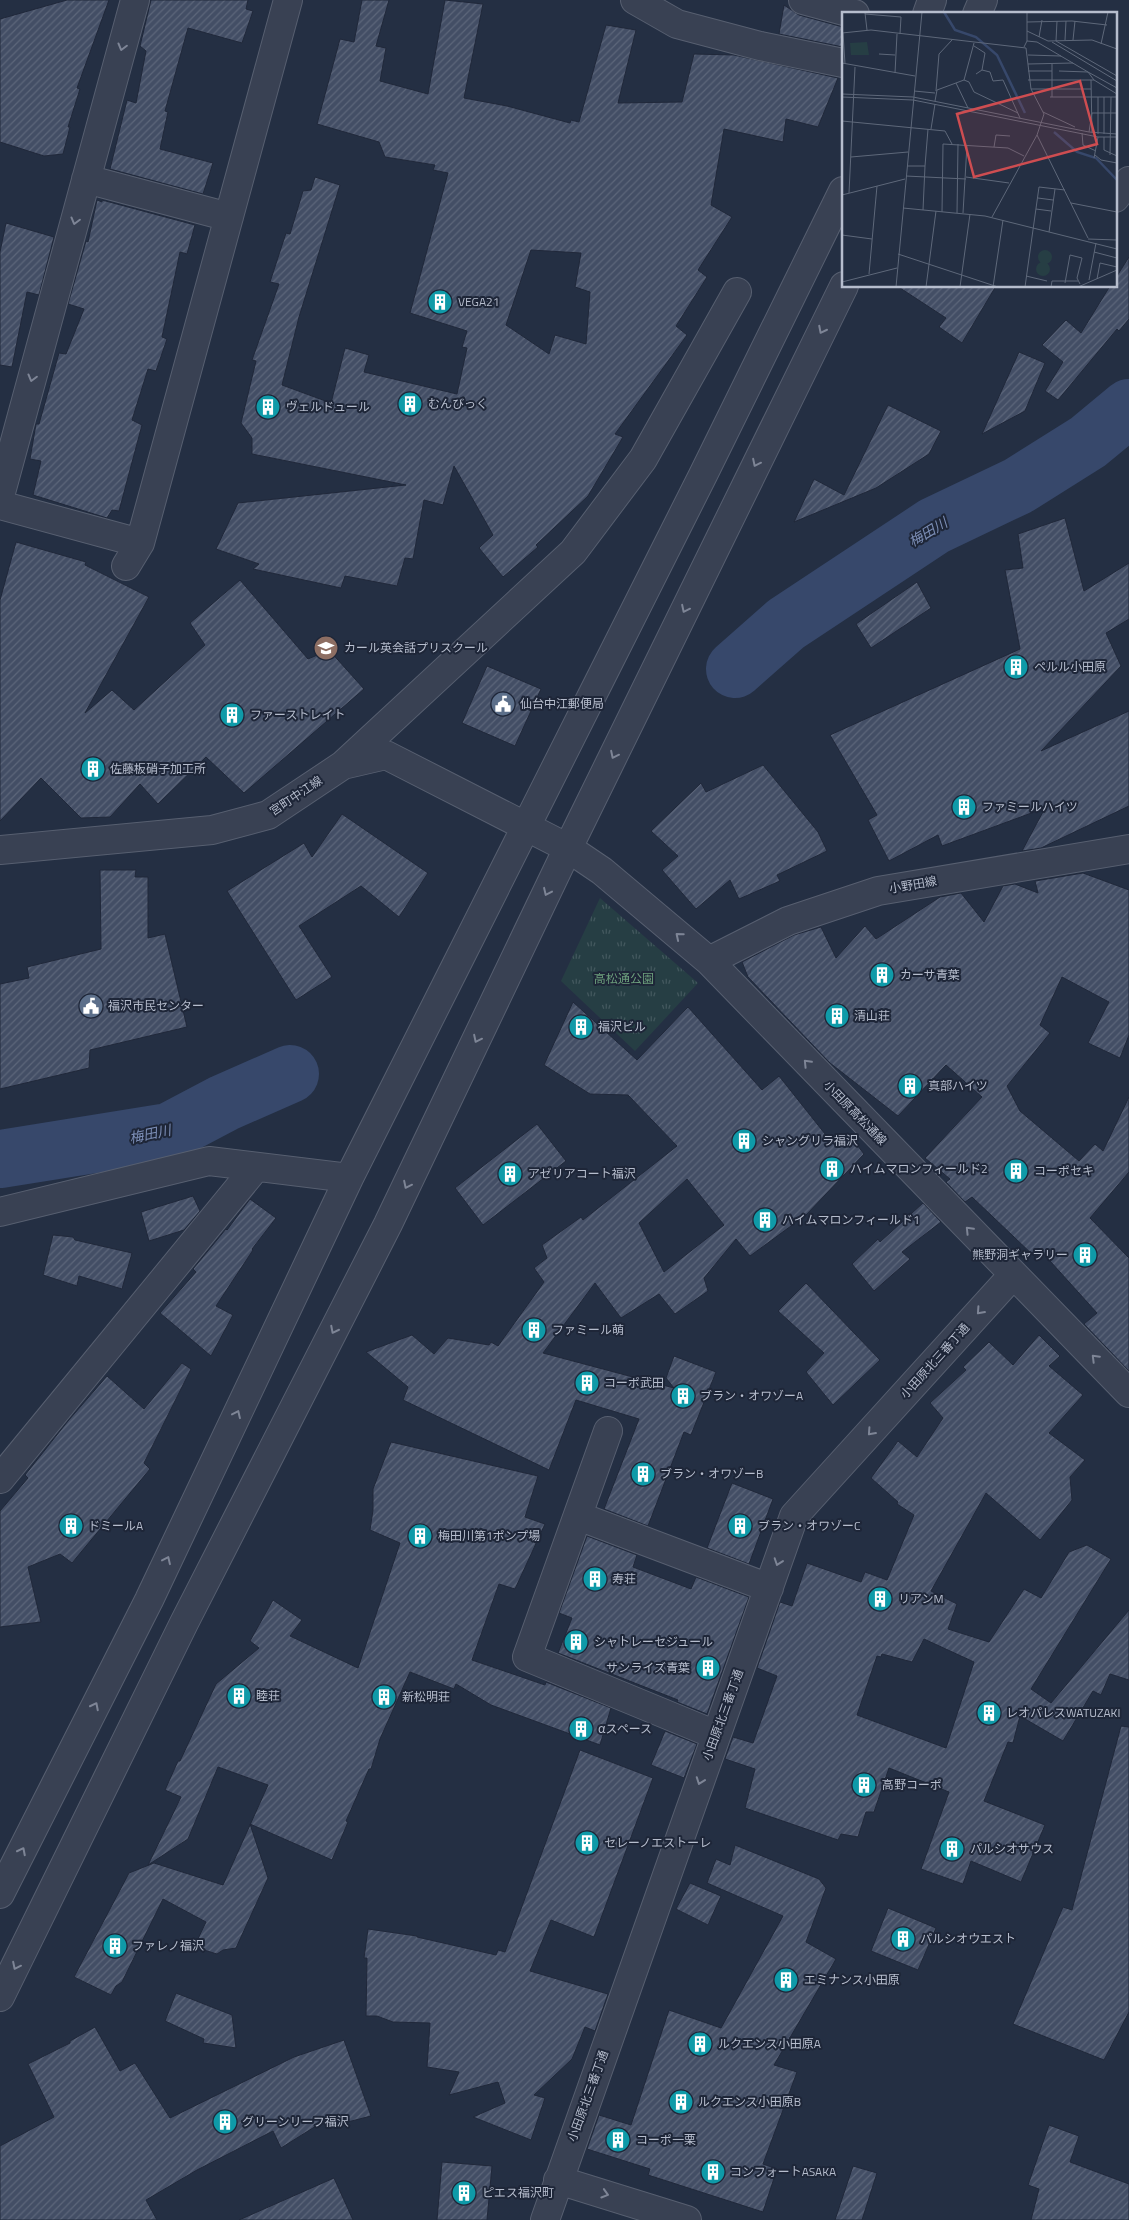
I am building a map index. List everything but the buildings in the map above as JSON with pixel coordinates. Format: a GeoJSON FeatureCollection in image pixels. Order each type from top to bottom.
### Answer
{"type":"FeatureCollection","features":[{"type":"Feature","properties":{"kind":"street"},"geometry":{"type":"LineString","coordinates":[[0,496],[135,0]]}},
{"type":"Feature","properties":{"kind":"street"},"geometry":{"type":"LineString","coordinates":[[126,566],[140,543],[288,0]]}},
{"type":"Feature","properties":{"kind":"street"},"geometry":{"type":"LineString","coordinates":[[634,0],[677,24],[760,46],[842,63]]}},
{"type":"Feature","properties":{"kind":"street"},"geometry":{"type":"LineString","coordinates":[[803,0],[848,12]]}},
{"type":"Feature","properties":{"kind":"street"},"geometry":{"type":"LineString","coordinates":[[928,12],[932,0]]}},
{"type":"Feature","properties":{"kind":"street"},"geometry":{"type":"LineString","coordinates":[[978,12],[983,0]]}},
{"type":"Feature","properties":{"kind":"street"},"geometry":{"type":"LineString","coordinates":[[86,179],[229,217]]}},
{"type":"Feature","properties":{"kind":"street"},"geometry":{"type":"LineString","coordinates":[[1116,197],[1129,181]]}},
{"type":"Feature","properties":{"kind":"street"},"geometry":{"type":"LineString","coordinates":[[0,1894],[149,1600],[349,1178],[842,193]]}},
{"type":"Feature","properties":{"kind":"street"},"geometry":{"type":"LineString","coordinates":[[0,1997],[184,1622],[388,1224],[568,848],[843,288]]}},
{"type":"Feature","properties":{"kind":"street"},"geometry":{"type":"LineString","coordinates":[[343,765],[573,552],[643,459],[737,292]]}},
{"type":"Feature","properties":{"kind":"street"},"geometry":{"type":"LineString","coordinates":[[0,505],[140,543]]}},
{"type":"Feature","properties":{"kind":"street","name":"宮町中江線"},"geometry":{"type":"LineString","coordinates":[[0,850],[212,830],[268,815],[343,765],[386,755],[568,848]]}},
{"type":"Feature","properties":{"kind":"street","name":"小田原高松通線"},"geometry":{"type":"LineString","coordinates":[[568,848],[602,871],[709,961],[1129,1393]]}},
{"type":"Feature","properties":{"kind":"street","name":"小野田線"},"geometry":{"type":"LineString","coordinates":[[709,961],[788,921],[878,891],[1129,848]]}},
{"type":"Feature","properties":{"kind":"street"},"geometry":{"type":"LineString","coordinates":[[0,1212],[209,1161],[349,1178]]}},
{"type":"Feature","properties":{"kind":"street"},"geometry":{"type":"LineString","coordinates":[[0,1479],[256,1167]]}},
{"type":"Feature","properties":{"kind":"street","name":"小田原北三番丁通"},"geometry":{"type":"LineString","coordinates":[[545,2220],[794,1516],[1013,1275]]}},
{"type":"Feature","properties":{"kind":"street"},"geometry":{"type":"LineString","coordinates":[[608,1431],[527,1657],[716,1735]]}},
{"type":"Feature","properties":{"kind":"street"},"geometry":{"type":"LineString","coordinates":[[578,1516],[769,1588]]}},
{"type":"Feature","properties":{"kind":"street"},"geometry":{"type":"LineString","coordinates":[[558,2180],[687,2220]]}},
{"type":"Feature","properties":{"kind":"green space","name":"高松通公園"},"geometry":{"type":"Polygon","coordinates":[[[600,898],[698,983],[635,1051],[561,981],[600,898]]]}},
{"type":"Feature","properties":{"kind":"waterway","name":"梅田川"},"geometry":{"type":"LineString","coordinates":[[735,669],[786,624],[934,526],[1018,486],[1088,442],[1129,408]]}},
{"type":"Feature","properties":{"kind":"waterway","name":"梅田川"},"geometry":{"type":"LineString","coordinates":[[0,1159],[169,1132],[224,1103],[290,1074]]}},
{"type":"Feature","properties":{"kind":"place","name":"VEGA21"},"geometry":{"type":"Point","coordinates":[440,302]}},
{"type":"Feature","properties":{"kind":"place","name":"むんびっく"},"geometry":{"type":"Point","coordinates":[410,404]}},
{"type":"Feature","properties":{"kind":"place","name":"ヴェルドュール"},"geometry":{"type":"Point","coordinates":[268,407]}},
{"type":"Feature","properties":{"kind":"place","name":"カール英会話プリスクール"},"geometry":{"type":"Point","coordinates":[326,648]}},
{"type":"Feature","properties":{"kind":"place","name":"ペルル小田原"},"geometry":{"type":"Point","coordinates":[1016,667]}},
{"type":"Feature","properties":{"kind":"place","name":"仙台中江郵便局"},"geometry":{"type":"Point","coordinates":[503,704]}},
{"type":"Feature","properties":{"kind":"place","name":"ファーストレイト"},"geometry":{"type":"Point","coordinates":[232,715]}},
{"type":"Feature","properties":{"kind":"place","name":"佐藤板硝子加工所"},"geometry":{"type":"Point","coordinates":[93,769]}},
{"type":"Feature","properties":{"kind":"place","name":"ファミールハイツ"},"geometry":{"type":"Point","coordinates":[964,807]}},
{"type":"Feature","properties":{"kind":"place","name":"カーサ青葉"},"geometry":{"type":"Point","coordinates":[882,975]}},
{"type":"Feature","properties":{"kind":"place","name":"福沢市民センター"},"geometry":{"type":"Point","coordinates":[91,1006]}},
{"type":"Feature","properties":{"kind":"place","name":"清山荘"},"geometry":{"type":"Point","coordinates":[837,1016]}},
{"type":"Feature","properties":{"kind":"place","name":"福沢ビル"},"geometry":{"type":"Point","coordinates":[581,1027]}},
{"type":"Feature","properties":{"kind":"place","name":"真部ハイツ"},"geometry":{"type":"Point","coordinates":[910,1086]}},
{"type":"Feature","properties":{"kind":"place","name":"シャングリラ福沢"},"geometry":{"type":"Point","coordinates":[744,1141]}},
{"type":"Feature","properties":{"kind":"place","name":"ハイムマロンフィールド2"},"geometry":{"type":"Point","coordinates":[832,1169]}},
{"type":"Feature","properties":{"kind":"place","name":"コーポセキ"},"geometry":{"type":"Point","coordinates":[1016,1171]}},
{"type":"Feature","properties":{"kind":"place","name":"アゼリアコート福沢"},"geometry":{"type":"Point","coordinates":[510,1174]}},
{"type":"Feature","properties":{"kind":"place","name":"ハイムマロンフィールド1"},"geometry":{"type":"Point","coordinates":[765,1220]}},
{"type":"Feature","properties":{"kind":"place","name":"熊野洞ギャラリー"},"geometry":{"type":"Point","coordinates":[1085,1255]}},
{"type":"Feature","properties":{"kind":"place","name":"ファミール萌"},"geometry":{"type":"Point","coordinates":[534,1330]}},
{"type":"Feature","properties":{"kind":"place","name":"コーポ武田"},"geometry":{"type":"Point","coordinates":[587,1383]}},
{"type":"Feature","properties":{"kind":"place","name":"ブラン・オワゾーA"},"geometry":{"type":"Point","coordinates":[683,1396]}},
{"type":"Feature","properties":{"kind":"place","name":"ブラン・オワゾーB"},"geometry":{"type":"Point","coordinates":[643,1474]}},
{"type":"Feature","properties":{"kind":"place","name":"ドミールA"},"geometry":{"type":"Point","coordinates":[71,1526]}},
{"type":"Feature","properties":{"kind":"place","name":"ブラン・オワゾーC"},"geometry":{"type":"Point","coordinates":[740,1526]}},
{"type":"Feature","properties":{"kind":"place","name":"梅田川第1ポンプ場"},"geometry":{"type":"Point","coordinates":[420,1536]}},
{"type":"Feature","properties":{"kind":"place","name":"寿荘"},"geometry":{"type":"Point","coordinates":[595,1579]}},
{"type":"Feature","properties":{"kind":"place","name":"リアンM"},"geometry":{"type":"Point","coordinates":[880,1599]}},
{"type":"Feature","properties":{"kind":"place","name":"シャトレーセジュール"},"geometry":{"type":"Point","coordinates":[576,1642]}},
{"type":"Feature","properties":{"kind":"place","name":"サンライズ青葉"},"geometry":{"type":"Point","coordinates":[708,1668]}},
{"type":"Feature","properties":{"kind":"place","name":"睦荘"},"geometry":{"type":"Point","coordinates":[239,1696]}},
{"type":"Feature","properties":{"kind":"place","name":"新松明荘"},"geometry":{"type":"Point","coordinates":[384,1697]}},
{"type":"Feature","properties":{"kind":"place","name":"レオパレスWATUZAKI"},"geometry":{"type":"Point","coordinates":[989,1713]}},
{"type":"Feature","properties":{"kind":"place","name":"αスペース"},"geometry":{"type":"Point","coordinates":[581,1729]}},
{"type":"Feature","properties":{"kind":"place","name":"高野コーポ"},"geometry":{"type":"Point","coordinates":[864,1785]}},
{"type":"Feature","properties":{"kind":"place","name":"セレーノエストーレ"},"geometry":{"type":"Point","coordinates":[587,1843]}},
{"type":"Feature","properties":{"kind":"place","name":"パルシオサウス"},"geometry":{"type":"Point","coordinates":[952,1849]}},
{"type":"Feature","properties":{"kind":"place","name":"パルシオウエスト"},"geometry":{"type":"Point","coordinates":[903,1939]}},
{"type":"Feature","properties":{"kind":"place","name":"ファレノ福沢"},"geometry":{"type":"Point","coordinates":[115,1946]}},
{"type":"Feature","properties":{"kind":"place","name":"エミナンス小田原"},"geometry":{"type":"Point","coordinates":[786,1980]}},
{"type":"Feature","properties":{"kind":"place","name":"ルクエンス小田原A"},"geometry":{"type":"Point","coordinates":[700,2044]}},
{"type":"Feature","properties":{"kind":"place","name":"ルクエンス小田原B"},"geometry":{"type":"Point","coordinates":[681,2102]}},
{"type":"Feature","properties":{"kind":"place","name":"グリーンリーフ福沢"},"geometry":{"type":"Point","coordinates":[225,2122]}},
{"type":"Feature","properties":{"kind":"place","name":"コーポ一栗"},"geometry":{"type":"Point","coordinates":[618,2140]}},
{"type":"Feature","properties":{"kind":"place","name":"コンフォートASAKA"},"geometry":{"type":"Point","coordinates":[713,2172]}},
{"type":"Feature","properties":{"kind":"place","name":"ピエス福沢町"},"geometry":{"type":"Point","coordinates":[464,2193]}}]}
